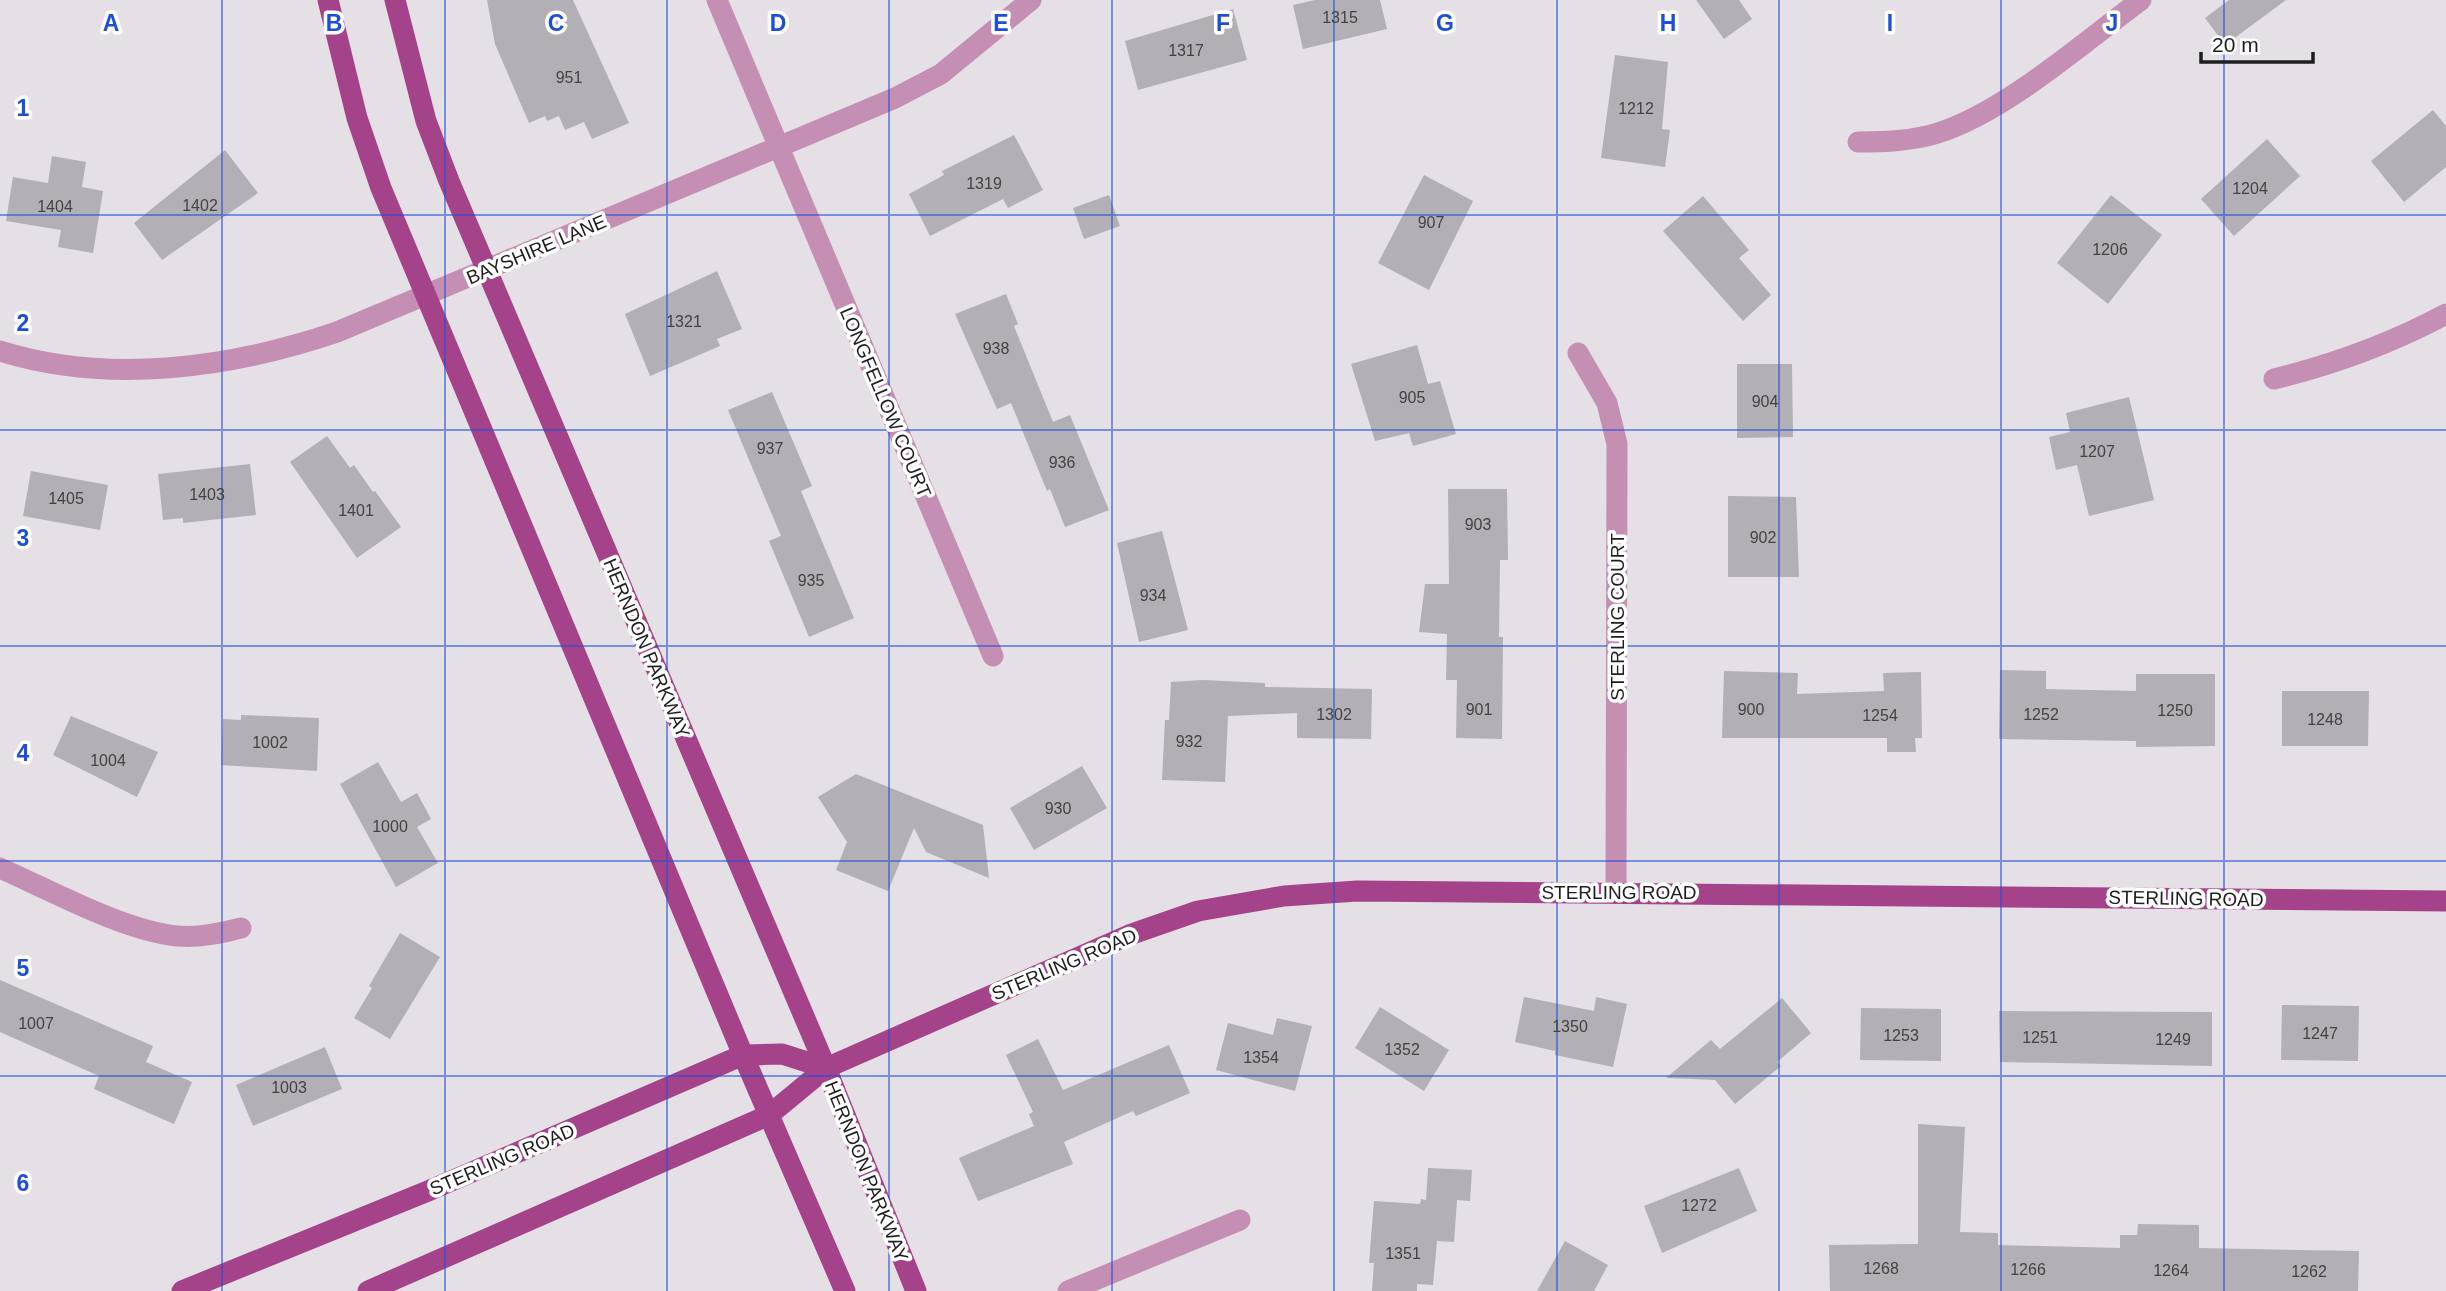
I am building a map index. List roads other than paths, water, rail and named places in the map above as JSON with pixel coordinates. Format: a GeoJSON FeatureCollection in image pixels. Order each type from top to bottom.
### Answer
{"type":"FeatureCollection","features":[{"type":"Feature","properties":{"kind":"main road"},"geometry":{"type":"LineString","coordinates":[[328,0],[357,118],[381,188],[743,1055],[845,1291]]}},
{"type":"Feature","properties":{"kind":"main road","name":"HERNDON PARKWAY"},"geometry":{"type":"LineString","coordinates":[[395,0],[426,121],[486,270],[826,1068],[916,1291]]}},
{"type":"Feature","properties":{"kind":"main road","name":"STERLING ROAD"},"geometry":{"type":"LineString","coordinates":[[368,1291],[769,1115],[826,1068],[1129,935],[1198,911],[1284,895],[1357,891],[1616,891],[2446,901]]}},
{"type":"Feature","properties":{"kind":"main road","name":"STERLING ROAD"},"geometry":{"type":"LineString","coordinates":[[181,1291],[428,1191],[743,1055],[782,1054],[826,1068]]}},
{"type":"Feature","properties":{"kind":"street","name":"LONGFELLOW COURT"},"geometry":{"type":"LineString","coordinates":[[717,0],[993,656]]}},
{"type":"Feature","properties":{"kind":"street","name":"BAYSHIRE LANE"},"geometry":{"type":"LineString","coordinates":[[0,351],[83,366],[155,369],[228,361],[298,345],[337,332],[780,148],[941,74],[1031,0]]}},
{"type":"Feature","properties":{"kind":"street"},"geometry":{"type":"LineString","coordinates":[[1858,142],[1898,141],[1938,133],[1980,115],[2141,0]]}},
{"type":"Feature","properties":{"kind":"street"},"geometry":{"type":"LineString","coordinates":[[2274,379],[2336,364],[2399,340],[2446,314]]}},
{"type":"Feature","properties":{"kind":"street","name":"STERLING COURT"},"geometry":{"type":"LineString","coordinates":[[1578,353],[1607,403],[1617,444],[1616,891]]}},
{"type":"Feature","properties":{"kind":"street"},"geometry":{"type":"LineString","coordinates":[[0,868],[142,930],[179,936],[215,935],[241,928]]}},
{"type":"Feature","properties":{"kind":"street"},"geometry":{"type":"LineString","coordinates":[[1068,1291],[1240,1220]]}}]}
